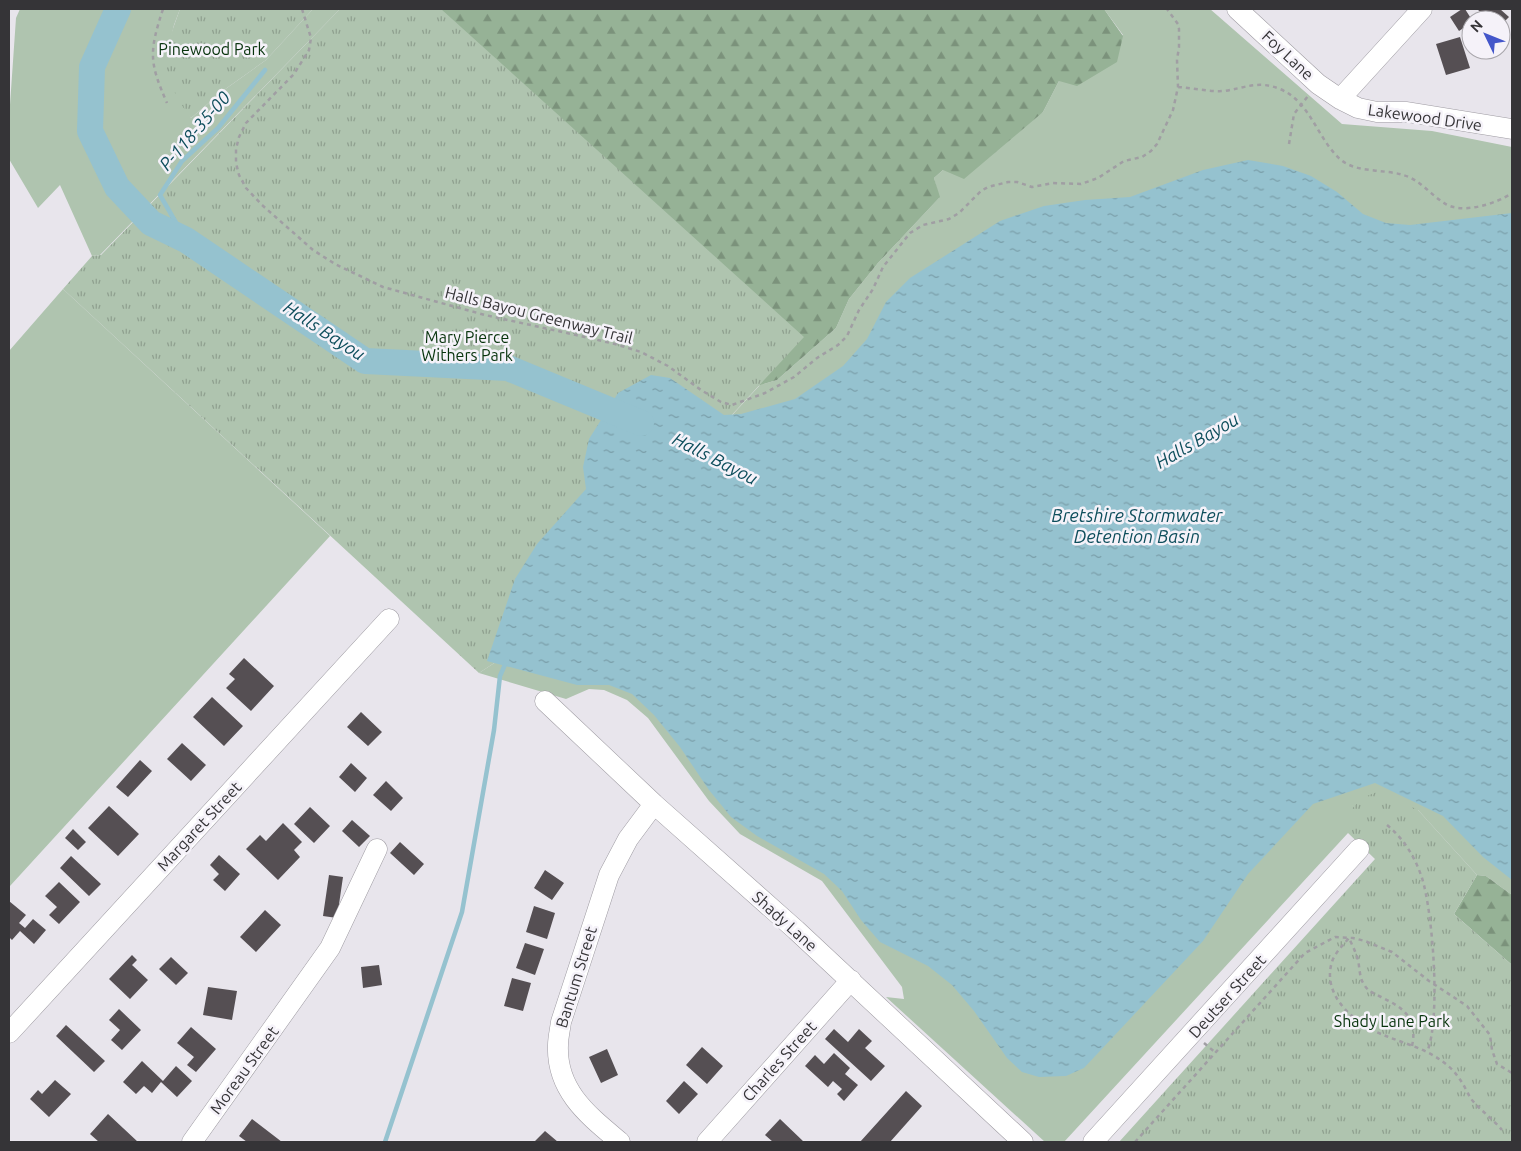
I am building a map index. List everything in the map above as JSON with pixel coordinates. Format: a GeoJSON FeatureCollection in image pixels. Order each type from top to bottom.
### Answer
{"type":"FeatureCollection","features":[{"type":"Feature","properties":{"kind":"street","name":"Foy Lane"},"geometry":{"type":"LineString","coordinates":[[1237,9],[1318,84],[1340,99]]}},
{"type":"Feature","properties":{"kind":"street"},"geometry":{"type":"LineString","coordinates":[[1340,99],[1422,9]]}},
{"type":"Feature","properties":{"kind":"street","name":"Lakewood Drive"},"geometry":{"type":"LineString","coordinates":[[1340,99],[1358,108],[1377,112],[1408,112],[1512,129]]}},
{"type":"Feature","properties":{"kind":"street","name":"Margaret Street"},"geometry":{"type":"LineString","coordinates":[[9,1034],[389,619]]}},
{"type":"Feature","properties":{"kind":"street","name":"Shady Lane"},"geometry":{"type":"LineString","coordinates":[[545,701],[654,804],[851,980],[1023,1142]]}},
{"type":"Feature","properties":{"kind":"street","name":"Bantum Street"},"geometry":{"type":"LineString","coordinates":[[620,1142],[586,1113],[574,1100],[567,1088],[560,1066],[557,1046],[561,1022],[604,888],[628,838],[654,804]]}},
{"type":"Feature","properties":{"kind":"street","name":"Moreau Street"},"geometry":{"type":"LineString","coordinates":[[192,1142],[330,948],[377,849]]}},
{"type":"Feature","properties":{"kind":"street","name":"Deutser Street"},"geometry":{"type":"LineString","coordinates":[[1093,1142],[1359,849]]}},
{"type":"Feature","properties":{"kind":"street","name":"Charles Street"},"geometry":{"type":"LineString","coordinates":[[707,1142],[851,980]]}},
{"type":"Feature","properties":{"kind":"path"},"geometry":{"type":"LineString","coordinates":[[163,9],[152,49],[156,78],[167,103]]}},
{"type":"Feature","properties":{"kind":"path","name":"Halls Bayou Greenway Trail"},"geometry":{"type":"LineString","coordinates":[[302,9],[311,38],[309,50],[294,74],[246,123],[239,137],[236,149],[238,175],[246,188],[262,205],[313,250],[335,264],[376,284],[485,315],[576,335],[641,352],[668,366],[721,402],[732,405],[765,392],[794,377],[847,336],[859,310],[874,289],[883,267],[916,228],[948,220],[959,213],[981,191],[988,187],[1008,182],[1017,182],[1032,187],[1053,183],[1081,184],[1098,178],[1124,161],[1142,157],[1151,151],[1157,144],[1173,110],[1178,87],[1177,60],[1180,29],[1167,9]]}},
{"type":"Feature","properties":{"kind":"path"},"geometry":{"type":"LineString","coordinates":[[1178,87],[1224,91],[1260,84],[1281,89],[1301,104],[1331,148],[1342,160],[1354,167],[1407,175],[1445,204],[1456,208],[1491,204],[1512,193]]}},
{"type":"Feature","properties":{"kind":"path"},"geometry":{"type":"LineString","coordinates":[[1289,144],[1294,114],[1318,84]]}},
{"type":"Feature","properties":{"kind":"path"},"geometry":{"type":"LineString","coordinates":[[1387,825],[1400,835],[1412,855],[1422,878],[1430,911],[1434,983],[1433,1034],[1427,1052]]}},
{"type":"Feature","properties":{"kind":"path"},"geometry":{"type":"LineString","coordinates":[[1135,1142],[1305,953],[1335,937],[1371,943],[1392,952],[1467,1006],[1490,1035],[1492,1050],[1497,1064],[1512,1073]]}},
{"type":"Feature","properties":{"kind":"path"},"geometry":{"type":"LineString","coordinates":[[1349,938],[1358,960],[1360,974],[1365,987],[1407,1013],[1412,1021],[1415,1033],[1412,1046]]}},
{"type":"Feature","properties":{"kind":"path"},"geometry":{"type":"LineString","coordinates":[[1349,938],[1338,951],[1332,964],[1331,983],[1337,1000],[1362,1024],[1385,1036],[1438,1058],[1458,1076],[1471,1099],[1502,1130]]}},
{"type":"Feature","properties":{"kind":"green space"},"geometry":{"type":"Polygon","coordinates":[[[20,9],[180,9],[166,58],[191,118],[224,90],[266,60],[313,9],[340,9],[100,255],[92,256],[60,185],[38,208],[9,159],[9,119],[16,18],[20,9]]]}},
{"type":"Feature","properties":{"kind":"green space","name":"Pinewood Park"},"geometry":{"type":"Polygon","coordinates":[[[180,9],[313,9],[266,60],[224,90],[191,118],[170,82],[166,66],[168,46],[180,9]]]}},
{"type":"Feature","properties":{"kind":"green space","name":"Mary Pierce Withers Park"},"geometry":{"type":"Polygon","coordinates":[[[340,9],[441,9],[804,337],[514,650],[479,673],[63,289],[92,256],[101,255],[340,9]]]}},
{"type":"Feature","properties":{"kind":"green space"},"geometry":{"type":"Polygon","coordinates":[[[352,9],[1104,9],[1123,36],[1117,62],[1077,86],[1059,81],[1043,112],[964,179],[943,170],[934,178],[940,197],[878,263],[849,299],[836,328],[777,380],[734,393],[352,9]]]}},
{"type":"Feature","properties":{"kind":"green space","name":"Bretshire Stormwater Detention Basin"},"geometry":{"type":"Polygon","coordinates":[[[1104,9],[1210,9],[1342,124],[1432,131],[1512,147],[1512,895],[1486,876],[1477,875],[1418,810],[1348,813],[1348,833],[1064,1142],[1045,1142],[886,997],[904,999],[902,987],[822,881],[740,834],[709,801],[648,718],[627,700],[604,690],[589,689],[566,699],[479,673],[514,650],[760,385],[777,380],[836,328],[849,299],[878,263],[939,198],[934,178],[943,170],[1043,112],[1059,81],[1123,35],[1104,9]]]}},
{"type":"Feature","properties":{"kind":"green space"},"geometry":{"type":"Polygon","coordinates":[[[63,289],[330,536],[10,886],[9,351],[63,289]]]}},
{"type":"Feature","properties":{"kind":"green space","name":"Shady Lane Park"},"geometry":{"type":"Polygon","coordinates":[[[1379,791],[1418,810],[1477,875],[1454,914],[1512,965],[1512,1142],[1119,1142],[1375,859],[1348,833],[1348,813],[1362,798],[1379,791]]]}},
{"type":"Feature","properties":{"kind":"green space"},"geometry":{"type":"Polygon","coordinates":[[[1477,875],[1486,876],[1512,895],[1512,965],[1454,914],[1477,875]]]}},
{"type":"Feature","properties":{"kind":"water","name":"Bretshire Stormwater Detention Basin"},"geometry":{"type":"Polygon","coordinates":[[[1248,160],[1283,166],[1311,176],[1337,192],[1363,214],[1386,223],[1410,225],[1512,213],[1512,880],[1483,857],[1443,816],[1375,783],[1313,804],[1248,874],[1203,941],[1084,1068],[1066,1076],[1039,1077],[1022,1072],[1007,1058],[974,1011],[952,985],[928,966],[880,942],[861,920],[842,891],[824,874],[757,836],[731,817],[709,790],[680,747],[654,715],[632,694],[609,685],[577,685],[487,661],[515,579],[537,544],[586,489],[583,467],[589,439],[618,393],[651,375],[670,378],[724,415],[741,414],[795,399],[843,366],[867,339],[886,302],[910,278],[1000,221],[1044,206],[1085,200],[1130,197],[1203,170],[1248,160]]]}},
{"type":"Feature","properties":{"kind":"building"},"geometry":{"type":"Polygon","coordinates":[[[1462,9],[1466,10],[1461,10],[1461,30],[1459,31],[1450,17],[1462,9]]]}},
{"type":"Feature","properties":{"kind":"building"},"geometry":{"type":"Polygon","coordinates":[[[1477,9],[1501,10],[1478,10],[1477,9]]]}},
{"type":"Feature","properties":{"kind":"building"},"geometry":{"type":"Polygon","coordinates":[[[1460,37],[1461,60],[1467,60],[1470,68],[1446,75],[1436,44],[1460,37]]]}},
{"type":"Feature","properties":{"kind":"building"},"geometry":{"type":"Polygon","coordinates":[[[244,658],[274,686],[251,711],[226,688],[235,679],[229,674],[244,658]]]}},
{"type":"Feature","properties":{"kind":"building"},"geometry":{"type":"Polygon","coordinates":[[[212,697],[243,726],[224,746],[193,717],[212,697]]]}},
{"type":"Feature","properties":{"kind":"building"},"geometry":{"type":"Polygon","coordinates":[[[361,712],[382,732],[368,746],[347,727],[361,712]]]}},
{"type":"Feature","properties":{"kind":"building"},"geometry":{"type":"Polygon","coordinates":[[[182,743],[206,765],[191,781],[167,759],[182,743]]]}},
{"type":"Feature","properties":{"kind":"building"},"geometry":{"type":"Polygon","coordinates":[[[140,760],[152,771],[128,797],[116,787],[140,760]]]}},
{"type":"Feature","properties":{"kind":"building"},"geometry":{"type":"Polygon","coordinates":[[[351,763],[367,778],[355,792],[339,777],[351,763]]]}},
{"type":"Feature","properties":{"kind":"building"},"geometry":{"type":"Polygon","coordinates":[[[386,781],[403,798],[391,811],[373,795],[386,781]]]}},
{"type":"Feature","properties":{"kind":"building"},"geometry":{"type":"Polygon","coordinates":[[[109,806],[139,834],[118,856],[88,828],[109,806]]]}},
{"type":"Feature","properties":{"kind":"building"},"geometry":{"type":"Polygon","coordinates":[[[310,807],[330,826],[314,843],[294,824],[310,807]]]}},
{"type":"Feature","properties":{"kind":"building"},"geometry":{"type":"Polygon","coordinates":[[[352,820],[370,836],[359,847],[342,831],[352,820]]]}},
{"type":"Feature","properties":{"kind":"building"},"geometry":{"type":"Polygon","coordinates":[[[283,823],[302,842],[294,850],[300,857],[278,880],[246,849],[260,835],[266,841],[283,823]]]}},
{"type":"Feature","properties":{"kind":"building"},"geometry":{"type":"Polygon","coordinates":[[[73,829],[86,842],[78,850],[65,838],[73,829]]]}},
{"type":"Feature","properties":{"kind":"building"},"geometry":{"type":"Polygon","coordinates":[[[400,842],[424,864],[414,875],[390,853],[400,842]]]}},
{"type":"Feature","properties":{"kind":"building"},"geometry":{"type":"Polygon","coordinates":[[[219,855],[240,874],[225,891],[213,880],[219,874],[210,865],[219,855]]]}},
{"type":"Feature","properties":{"kind":"building"},"geometry":{"type":"Polygon","coordinates":[[[71,856],[101,884],[89,896],[60,868],[71,856]]]}},
{"type":"Feature","properties":{"kind":"building"},"geometry":{"type":"Polygon","coordinates":[[[545,870],[564,883],[552,900],[534,888],[545,870]]]}},
{"type":"Feature","properties":{"kind":"building"},"geometry":{"type":"Polygon","coordinates":[[[329,875],[343,877],[337,918],[323,916],[329,875]]]}},
{"type":"Feature","properties":{"kind":"building"},"geometry":{"type":"Polygon","coordinates":[[[59,882],[80,902],[59,924],[49,915],[57,907],[45,896],[59,882]]]}},
{"type":"Feature","properties":{"kind":"building"},"geometry":{"type":"Polygon","coordinates":[[[9,901],[26,915],[19,923],[25,928],[33,919],[46,930],[34,944],[20,931],[12,940],[9,937],[9,901]]]}},
{"type":"Feature","properties":{"kind":"building"},"geometry":{"type":"Polygon","coordinates":[[[534,906],[555,913],[547,939],[526,932],[534,906]]]}},
{"type":"Feature","properties":{"kind":"building"},"geometry":{"type":"Polygon","coordinates":[[[265,910],[281,925],[256,952],[240,937],[265,910]]]}},
{"type":"Feature","properties":{"kind":"building"},"geometry":{"type":"Polygon","coordinates":[[[525,943],[544,949],[535,975],[516,968],[525,943]]]}},
{"type":"Feature","properties":{"kind":"building"},"geometry":{"type":"Polygon","coordinates":[[[132,955],[137,960],[132,965],[148,980],[130,999],[109,979],[132,955]]]}},
{"type":"Feature","properties":{"kind":"building"},"geometry":{"type":"Polygon","coordinates":[[[171,957],[188,973],[176,985],[159,969],[171,957]]]}},
{"type":"Feature","properties":{"kind":"building"},"geometry":{"type":"Polygon","coordinates":[[[379,965],[382,985],[363,988],[361,967],[379,965]]]}},
{"type":"Feature","properties":{"kind":"building"},"geometry":{"type":"Polygon","coordinates":[[[512,978],[531,983],[523,1011],[504,1006],[512,978]]]}},
{"type":"Feature","properties":{"kind":"building"},"geometry":{"type":"Polygon","coordinates":[[[208,987],[237,991],[232,1020],[203,1015],[208,987]]]}},
{"type":"Feature","properties":{"kind":"building"},"geometry":{"type":"Polygon","coordinates":[[[119,1009],[141,1030],[122,1050],[111,1040],[120,1030],[109,1020],[119,1009]]]}},
{"type":"Feature","properties":{"kind":"building"},"geometry":{"type":"Polygon","coordinates":[[[66,1025],[105,1061],[94,1072],[56,1036],[66,1025]]]}},
{"type":"Feature","properties":{"kind":"building"},"geometry":{"type":"Polygon","coordinates":[[[191,1027],[216,1049],[196,1072],[187,1065],[194,1057],[177,1043],[191,1027]]]}},
{"type":"Feature","properties":{"kind":"building"},"geometry":{"type":"Polygon","coordinates":[[[834,1029],[848,1042],[859,1029],[872,1041],[865,1048],[885,1066],[871,1081],[825,1039],[834,1029]]]}},
{"type":"Feature","properties":{"kind":"building"},"geometry":{"type":"Polygon","coordinates":[[[702,1047],[723,1066],[707,1084],[686,1065],[702,1047]]]}},
{"type":"Feature","properties":{"kind":"building"},"geometry":{"type":"Polygon","coordinates":[[[607,1049],[618,1075],[601,1083],[589,1057],[607,1049]]]}},
{"type":"Feature","properties":{"kind":"building"},"geometry":{"type":"Polygon","coordinates":[[[834,1053],[850,1068],[845,1074],[858,1085],[844,1101],[837,1094],[842,1089],[833,1081],[828,1087],[805,1066],[815,1055],[824,1064],[834,1053]]]}},
{"type":"Feature","properties":{"kind":"building"},"geometry":{"type":"Polygon","coordinates":[[[142,1061],[163,1081],[176,1066],[192,1081],[177,1097],[161,1082],[152,1093],[144,1086],[136,1094],[123,1082],[142,1061]]]}},
{"type":"Feature","properties":{"kind":"building"},"geometry":{"type":"Polygon","coordinates":[[[55,1080],[71,1094],[49,1117],[30,1099],[38,1090],[42,1094],[55,1080]]]}},
{"type":"Feature","properties":{"kind":"building"},"geometry":{"type":"Polygon","coordinates":[[[684,1081],[698,1094],[679,1114],[666,1101],[684,1081]]]}},
{"type":"Feature","properties":{"kind":"building"},"geometry":{"type":"Polygon","coordinates":[[[906,1091],[922,1106],[890,1142],[860,1142],[906,1091]]]}},
{"type":"Feature","properties":{"kind":"building"},"geometry":{"type":"Polygon","coordinates":[[[108,1114],[138,1142],[99,1142],[90,1134],[108,1114]]]}},
{"type":"Feature","properties":{"kind":"building"},"geometry":{"type":"Polygon","coordinates":[[[252,1119],[282,1142],[247,1142],[239,1136],[252,1119]]]}},
{"type":"Feature","properties":{"kind":"building"},"geometry":{"type":"Polygon","coordinates":[[[780,1119],[804,1142],[773,1142],[765,1135],[780,1119]]]}},
{"type":"Feature","properties":{"kind":"building"},"geometry":{"type":"Polygon","coordinates":[[[545,1131],[558,1142],[534,1142],[545,1131]]]}},
{"type":"Feature","properties":{"kind":"waterway","name":"Halls Bayou"},"geometry":{"type":"LineString","coordinates":[[118,9],[92,67],[90,131],[117,187],[151,223],[186,240],[365,361],[508,368],[641,423]]}},
{"type":"Feature","properties":{"kind":"waterway","name":"P-118-35-00"},"geometry":{"type":"LineString","coordinates":[[186,240],[160,195],[182,161],[218,128],[265,70]]}},
{"type":"Feature","properties":{"kind":"waterway"},"geometry":{"type":"LineString","coordinates":[[385,1142],[462,912],[494,730],[500,676],[507,660]]}}]}
